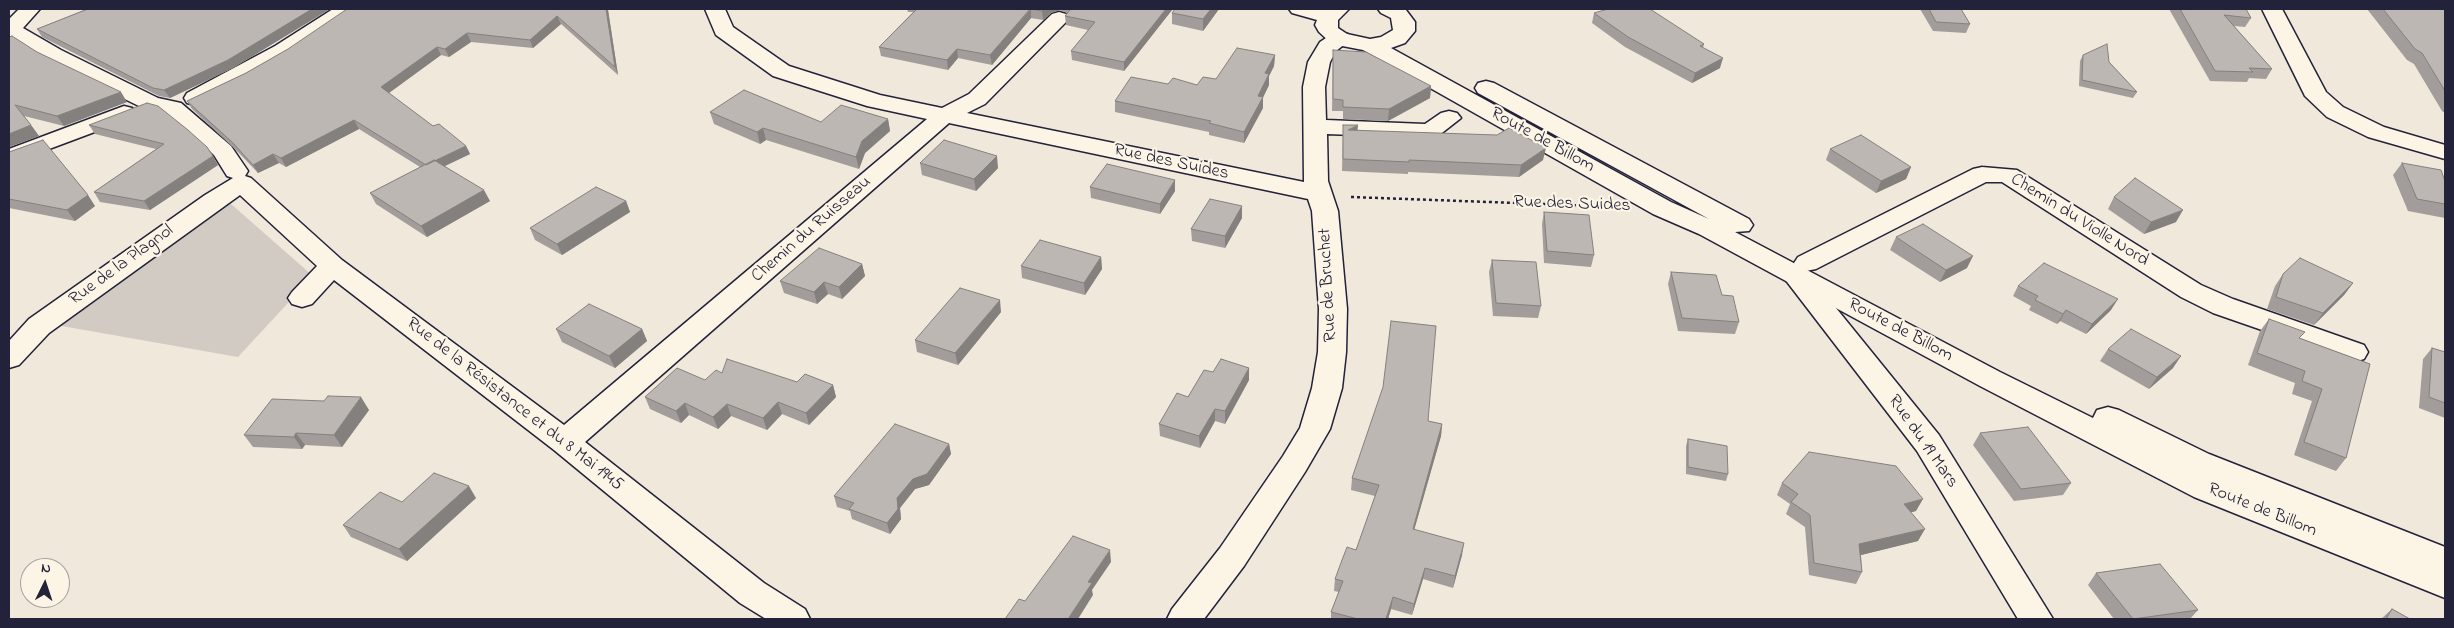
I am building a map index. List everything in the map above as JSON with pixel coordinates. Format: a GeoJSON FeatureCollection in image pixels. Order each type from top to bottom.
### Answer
{"type":"FeatureCollection","features":[{"type":"Feature","properties":{"kind":"street"},"geometry":{"type":"LineString","coordinates":[[9,30],[30,9]]}},
{"type":"Feature","properties":{"kind":"street"},"geometry":{"type":"LineString","coordinates":[[9,157],[162,105],[242,75],[347,9]]}},
{"type":"Feature","properties":{"kind":"street","name":"Rue des Suides"},"geometry":{"type":"LineString","coordinates":[[715,9],[724,30],[781,71],[875,101],[1318,194]]}},
{"type":"Feature","properties":{"kind":"street"},"geometry":{"type":"LineString","coordinates":[[1299,9],[1336,22],[1370,45],[1385,43],[1397,38],[1404,31],[1404,22],[1399,14],[1388,9]]}},
{"type":"Feature","properties":{"kind":"street"},"geometry":{"type":"LineString","coordinates":[[2272,9],[2316,96],[2335,112],[2376,132],[2445,152]]}},
{"type":"Feature","properties":{"kind":"street","name":"Chemin du Ruisseau"},"geometry":{"type":"LineString","coordinates":[[565,442],[944,116],[977,99],[1059,18]]}},
{"type":"Feature","properties":{"kind":"street","name":"Rue de Bruchet"},"geometry":{"type":"LineString","coordinates":[[1184,619],[1232,557],[1294,464],[1315,429],[1327,388],[1332,352],[1333,309],[1325,211],[1318,194],[1314,128],[1314,86],[1319,62],[1328,47],[1336,22]]}},
{"type":"Feature","properties":{"kind":"street","name":"Rue de la Résistance et du 8 Mai 1945"},"geometry":{"type":"LineString","coordinates":[[9,30],[53,55],[162,105],[210,138],[239,177],[333,266],[565,442],[752,593],[793,619]]}},
{"type":"Feature","properties":{"kind":"street","name":"Route de Billom"},"geometry":{"type":"LineString","coordinates":[[1397,38],[1801,268],[1990,379],[2205,488],[2445,584]]}},
{"type":"Feature","properties":{"kind":"street","name":"Route de Billom"},"geometry":{"type":"LineString","coordinates":[[1370,45],[1662,208],[1801,268],[2198,462],[2405,546],[2445,560]]}},
{"type":"Feature","properties":{"kind":"street"},"geometry":{"type":"LineString","coordinates":[[1314,128],[1430,130],[1449,118]]}},
{"type":"Feature","properties":{"kind":"street","name":"Chemin du Violle Nord"},"geometry":{"type":"LineString","coordinates":[[1801,268],[1982,174],[2008,175],[2191,291],[2223,306],[2354,352]]}},
{"type":"Feature","properties":{"kind":"street","name":"Rue de la Plagnol"},"geometry":{"type":"LineString","coordinates":[[9,358],[39,326],[214,200],[239,177]]}},
{"type":"Feature","properties":{"kind":"street"},"geometry":{"type":"LineString","coordinates":[[302,298],[333,266]]}},
{"type":"Feature","properties":{"kind":"street","name":"Rue du 19 Mars"},"geometry":{"type":"LineString","coordinates":[[1801,268],[1928,443],[2036,619]]}},
{"type":"Feature","properties":{"kind":"path","name":"Rue des Suides"},"geometry":{"type":"LineString","coordinates":[[1318,194],[1351,197],[1604,206]]}},
{"type":"Feature","properties":{"kind":"shaded area"},"geometry":{"type":"Polygon","coordinates":[[[231,204],[313,276],[238,357],[56,325],[213,207],[231,204]]]}},
{"type":"Feature","properties":{"kind":"building"},"geometry":{"type":"Polygon","coordinates":[[[88,9],[312,9],[228,60],[164,90],[153,88],[37,29],[88,9]]]}},
{"type":"Feature","properties":{"kind":"building"},"geometry":{"type":"Polygon","coordinates":[[[347,9],[606,9],[615,67],[557,16],[530,40],[467,33],[445,49],[437,47],[381,87],[433,126],[439,124],[466,146],[426,165],[354,120],[281,158],[273,154],[253,165],[233,143],[187,101],[246,73],[288,49],[347,9]]]}},
{"type":"Feature","properties":{"kind":"building"},"geometry":{"type":"Polygon","coordinates":[[[917,9],[1030,9],[990,55],[957,49],[947,60],[879,47],[917,9]]]}},
{"type":"Feature","properties":{"kind":"building"},"geometry":{"type":"Polygon","coordinates":[[[1071,9],[1166,9],[1124,62],[1071,51],[1095,22],[1065,16],[1071,9]]]}},
{"type":"Feature","properties":{"kind":"building"},"geometry":{"type":"Polygon","coordinates":[[[1175,9],[1211,9],[1203,19],[1172,13],[1175,9]]]}},
{"type":"Feature","properties":{"kind":"building"},"geometry":{"type":"Polygon","coordinates":[[[1608,9],[1650,9],[1704,44],[1700,46],[1723,58],[1695,73],[1628,37],[1594,13],[1608,9]]]}},
{"type":"Feature","properties":{"kind":"building"},"geometry":{"type":"Polygon","coordinates":[[[1929,9],[1961,9],[1970,24],[1936,22],[1929,9]]]}},
{"type":"Feature","properties":{"kind":"building"},"geometry":{"type":"Polygon","coordinates":[[[2180,9],[2246,9],[2251,18],[2224,15],[2272,69],[2249,68],[2253,72],[2215,71],[2180,9]]]}},
{"type":"Feature","properties":{"kind":"building"},"geometry":{"type":"Polygon","coordinates":[[[2383,9],[2445,9],[2445,91],[2422,53],[2415,49],[2383,9]]]}},
{"type":"Feature","properties":{"kind":"building"},"geometry":{"type":"Polygon","coordinates":[[[12,36],[37,52],[121,92],[57,116],[15,105],[31,125],[9,134],[9,37],[12,36]]]}},
{"type":"Feature","properties":{"kind":"building"},"geometry":{"type":"Polygon","coordinates":[[[2107,44],[2109,62],[2137,92],[2082,80],[2083,55],[2107,44]]]}},
{"type":"Feature","properties":{"kind":"building"},"geometry":{"type":"Polygon","coordinates":[[[1237,48],[1275,55],[1265,73],[1269,74],[1258,96],[1263,97],[1244,132],[1209,123],[1211,121],[1115,101],[1131,77],[1168,84],[1173,78],[1197,85],[1203,77],[1216,79],[1237,48]]]}},
{"type":"Feature","properties":{"kind":"building"},"geometry":{"type":"Polygon","coordinates":[[[1333,50],[1366,52],[1431,86],[1389,109],[1343,107],[1343,100],[1333,99],[1333,50]]]}},
{"type":"Feature","properties":{"kind":"building"},"geometry":{"type":"Polygon","coordinates":[[[744,90],[821,122],[841,105],[888,119],[862,141],[856,157],[763,128],[757,132],[710,112],[744,90]]]}},
{"type":"Feature","properties":{"kind":"building"},"geometry":{"type":"Polygon","coordinates":[[[147,103],[158,106],[188,130],[207,147],[213,156],[144,201],[94,192],[164,144],[89,125],[147,103]]]}},
{"type":"Feature","properties":{"kind":"building"},"geometry":{"type":"Polygon","coordinates":[[[1343,125],[1358,125],[1348,130],[1497,135],[1509,128],[1546,148],[1521,165],[1343,159],[1343,125]]]}},
{"type":"Feature","properties":{"kind":"building"},"geometry":{"type":"Polygon","coordinates":[[[1861,135],[1911,167],[1881,181],[1830,149],[1861,135]]]}},
{"type":"Feature","properties":{"kind":"building"},"geometry":{"type":"Polygon","coordinates":[[[43,140],[88,195],[67,210],[9,199],[9,152],[43,140]]]}},
{"type":"Feature","properties":{"kind":"building"},"geometry":{"type":"Polygon","coordinates":[[[944,140],[997,156],[974,179],[920,163],[944,140]]]}},
{"type":"Feature","properties":{"kind":"building"},"geometry":{"type":"Polygon","coordinates":[[[434,160],[484,190],[421,226],[370,193],[434,160]]]}},
{"type":"Feature","properties":{"kind":"building"},"geometry":{"type":"Polygon","coordinates":[[[2402,163],[2441,170],[2445,181],[2445,204],[2417,199],[2402,163]]]}},
{"type":"Feature","properties":{"kind":"building"},"geometry":{"type":"Polygon","coordinates":[[[1107,164],[1175,180],[1160,204],[1090,187],[1107,164]]]}},
{"type":"Feature","properties":{"kind":"building"},"geometry":{"type":"Polygon","coordinates":[[[2135,178],[2183,210],[2151,222],[2114,197],[2135,178]]]}},
{"type":"Feature","properties":{"kind":"building"},"geometry":{"type":"Polygon","coordinates":[[[596,187],[626,201],[557,244],[530,228],[596,187]]]}},
{"type":"Feature","properties":{"kind":"building"},"geometry":{"type":"Polygon","coordinates":[[[1210,199],[1242,206],[1225,236],[1191,229],[1210,199]]]}},
{"type":"Feature","properties":{"kind":"building"},"geometry":{"type":"Polygon","coordinates":[[[1544,212],[1589,215],[1594,255],[1547,251],[1544,212]]]}},
{"type":"Feature","properties":{"kind":"building"},"geometry":{"type":"Polygon","coordinates":[[[1923,224],[1973,256],[1946,270],[1896,237],[1923,224]]]}},
{"type":"Feature","properties":{"kind":"building"},"geometry":{"type":"Polygon","coordinates":[[[1040,240],[1101,257],[1084,283],[1021,266],[1040,240]]]}},
{"type":"Feature","properties":{"kind":"building"},"geometry":{"type":"Polygon","coordinates":[[[819,248],[862,264],[839,287],[824,282],[814,292],[780,281],[819,248]]]}},
{"type":"Feature","properties":{"kind":"building"},"geometry":{"type":"Polygon","coordinates":[[[2300,258],[2353,283],[2323,313],[2276,297],[2283,274],[2300,258]]]}},
{"type":"Feature","properties":{"kind":"building"},"geometry":{"type":"Polygon","coordinates":[[[1492,260],[1536,262],[1541,306],[1496,303],[1492,260]]]}},
{"type":"Feature","properties":{"kind":"building"},"geometry":{"type":"Polygon","coordinates":[[[2044,263],[2118,299],[2092,324],[2066,310],[2063,314],[2035,300],[2038,296],[2018,286],[2044,263]]]}},
{"type":"Feature","properties":{"kind":"building"},"geometry":{"type":"Polygon","coordinates":[[[1671,272],[1716,275],[1722,295],[1733,296],[1739,322],[1682,318],[1671,272]]]}},
{"type":"Feature","properties":{"kind":"building"},"geometry":{"type":"Polygon","coordinates":[[[960,288],[1000,300],[955,353],[915,340],[960,288]]]}},
{"type":"Feature","properties":{"kind":"building"},"geometry":{"type":"Polygon","coordinates":[[[589,304],[642,329],[609,356],[556,329],[589,304]]]}},
{"type":"Feature","properties":{"kind":"building"},"geometry":{"type":"Polygon","coordinates":[[[2269,319],[2305,332],[2299,338],[2370,364],[2346,458],[2304,442],[2322,389],[2302,381],[2305,371],[2257,353],[2269,319]]]}},
{"type":"Feature","properties":{"kind":"building"},"geometry":{"type":"Polygon","coordinates":[[[1391,321],[1436,326],[1428,421],[1442,424],[1413,529],[1464,543],[1455,576],[1425,568],[1414,604],[1393,597],[1386,619],[1358,619],[1331,612],[1343,581],[1335,579],[1342,560],[1347,547],[1356,550],[1379,485],[1352,478],[1383,387],[1391,321]]]}},
{"type":"Feature","properties":{"kind":"building"},"geometry":{"type":"Polygon","coordinates":[[[2131,329],[2181,356],[2157,377],[2108,349],[2131,329]]]}},
{"type":"Feature","properties":{"kind":"building"},"geometry":{"type":"Polygon","coordinates":[[[2432,348],[2445,352],[2445,403],[2429,397],[2432,348]]]}},
{"type":"Feature","properties":{"kind":"building"},"geometry":{"type":"Polygon","coordinates":[[[727,359],[797,382],[805,374],[833,385],[806,413],[778,402],[763,418],[727,404],[713,417],[685,403],[676,411],[645,397],[677,368],[705,380],[716,370],[722,373],[727,359]]]}},
{"type":"Feature","properties":{"kind":"building"},"geometry":{"type":"Polygon","coordinates":[[[1221,359],[1249,368],[1225,411],[1215,409],[1199,436],[1159,424],[1177,393],[1188,397],[1204,370],[1213,372],[1221,359]]]}},
{"type":"Feature","properties":{"kind":"building"},"geometry":{"type":"Polygon","coordinates":[[[328,396],[361,397],[334,435],[296,433],[294,437],[244,435],[272,399],[324,401],[328,396]]]}},
{"type":"Feature","properties":{"kind":"building"},"geometry":{"type":"Polygon","coordinates":[[[895,424],[949,444],[927,474],[913,479],[897,498],[898,509],[887,523],[849,509],[854,503],[834,496],[895,424]]]}},
{"type":"Feature","properties":{"kind":"building"},"geometry":{"type":"Polygon","coordinates":[[[2028,427],[2071,483],[2021,489],[1980,433],[2028,427]]]}},
{"type":"Feature","properties":{"kind":"building"},"geometry":{"type":"Polygon","coordinates":[[[1688,439],[1727,446],[1728,474],[1688,467],[1688,439]]]}},
{"type":"Feature","properties":{"kind":"building"},"geometry":{"type":"Polygon","coordinates":[[[1809,452],[1896,466],[1923,499],[1904,504],[1925,529],[1859,544],[1862,572],[1814,563],[1810,515],[1791,502],[1798,494],[1782,483],[1809,452]]]}},
{"type":"Feature","properties":{"kind":"building"},"geometry":{"type":"Polygon","coordinates":[[[434,473],[469,486],[399,549],[343,525],[380,492],[402,502],[434,473]]]}},
{"type":"Feature","properties":{"kind":"building"},"geometry":{"type":"Polygon","coordinates":[[[1073,536],[1110,550],[1088,582],[1092,583],[1068,619],[1005,619],[1019,599],[1025,601],[1073,536]]]}},
{"type":"Feature","properties":{"kind":"building"},"geometry":{"type":"Polygon","coordinates":[[[2160,564],[2198,610],[2133,619],[2096,573],[2160,564]]]}},
{"type":"Feature","properties":{"kind":"building"},"geometry":{"type":"Polygon","coordinates":[[[2392,609],[2410,619],[2386,619],[2392,609]]]}}]}
